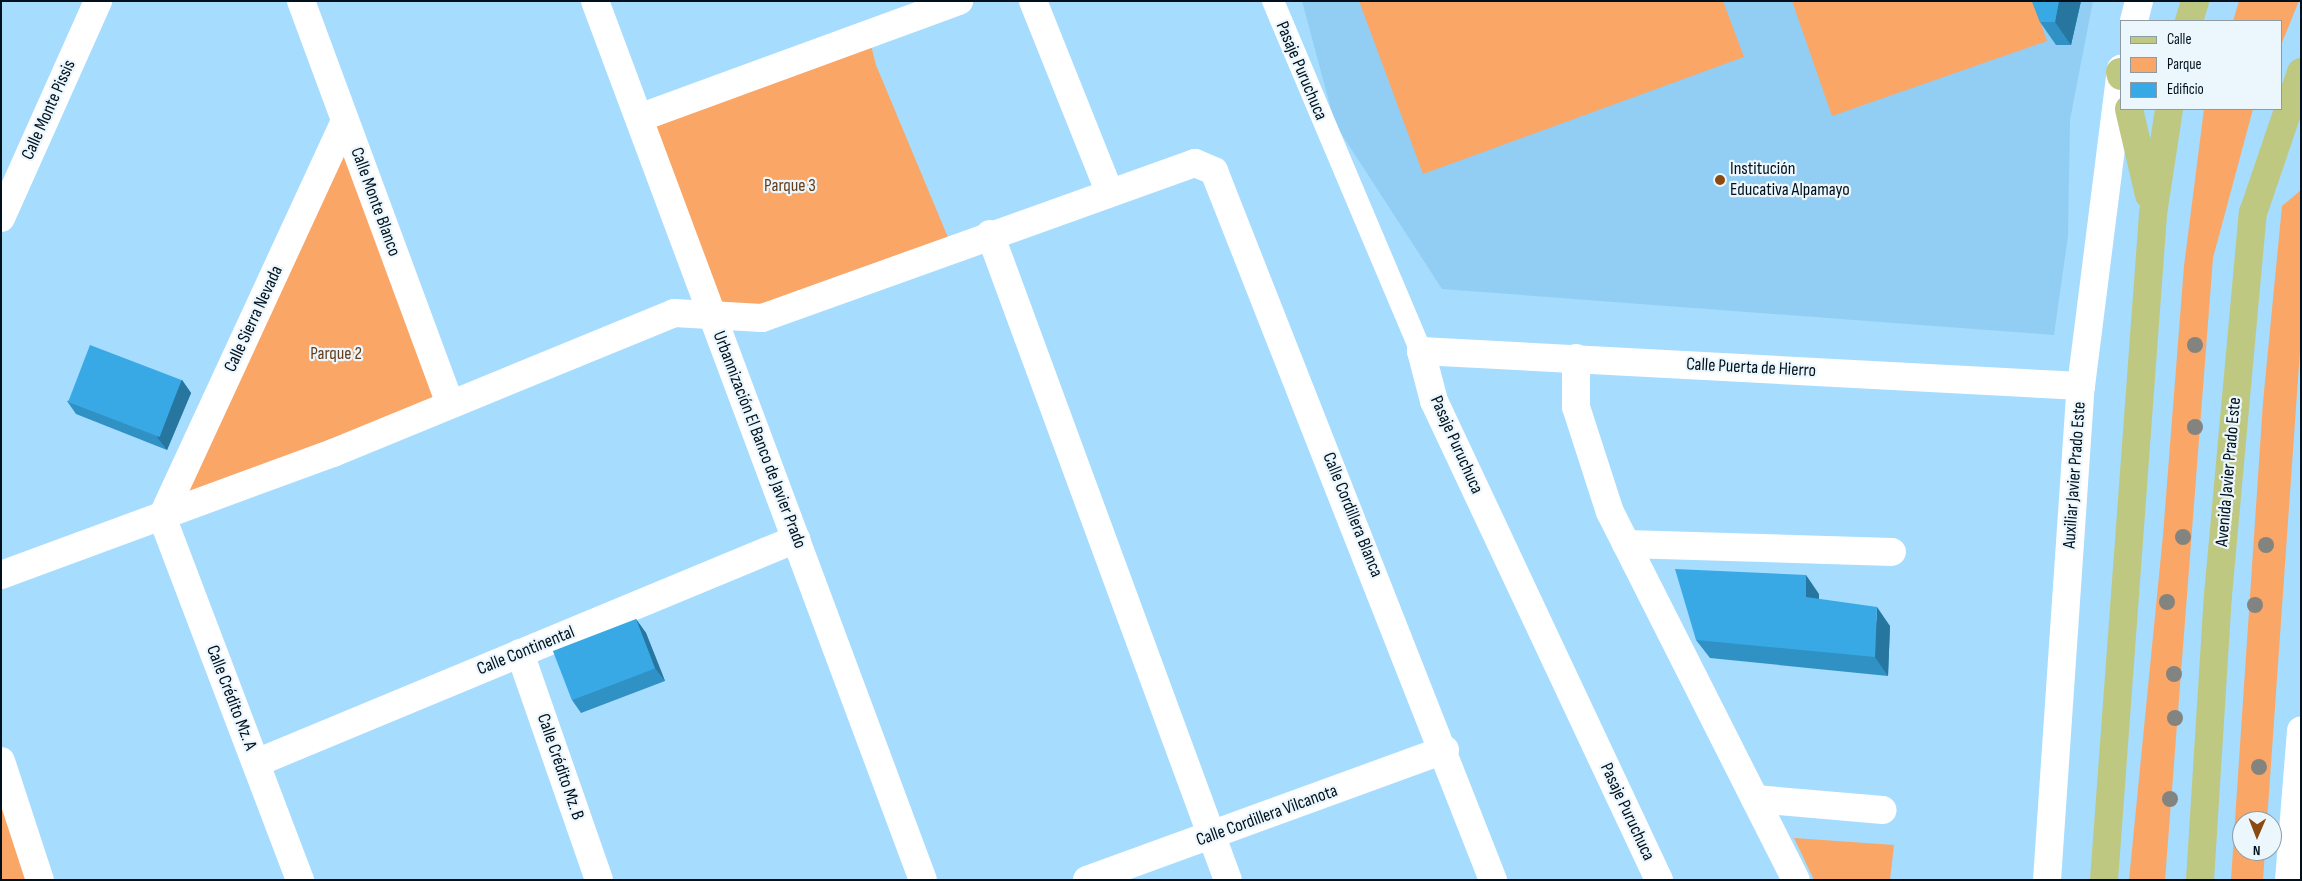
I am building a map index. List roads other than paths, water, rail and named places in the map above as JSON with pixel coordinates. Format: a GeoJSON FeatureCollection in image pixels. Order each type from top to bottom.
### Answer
{"type":"FeatureCollection","features":[{"type":"Feature","properties":{"kind":"main road"},"geometry":{"type":"LineString","coordinates":[[2189,20],[2195,1]]}},
{"type":"Feature","properties":{"kind":"main road","name":"Avenida Javier Prado Este"},"geometry":{"type":"LineString","coordinates":[[2200,880],[2218,595],[2253,213],[2301,72]]}},
{"type":"Feature","properties":{"kind":"main road"},"geometry":{"type":"LineString","coordinates":[[2129,110],[2154,214]]}},
{"type":"Feature","properties":{"kind":"main road"},"geometry":{"type":"LineString","coordinates":[[2104,880],[2154,214],[2169,110]]}},
{"type":"Feature","properties":{"kind":"street","name":"Calle Monte Pissis"},"geometry":{"type":"LineString","coordinates":[[1,218],[98,1]]}},
{"type":"Feature","properties":{"kind":"street","name":"Calle Monte Blanco"},"geometry":{"type":"LineString","coordinates":[[301,1],[450,403]]}},
{"type":"Feature","properties":{"kind":"street","name":"Urbannización El Banco de Javier Prado"},"geometry":{"type":"LineString","coordinates":[[595,1],[924,880]]}},
{"type":"Feature","properties":{"kind":"street"},"geometry":{"type":"LineString","coordinates":[[638,118],[959,1]]}},
{"type":"Feature","properties":{"kind":"street"},"geometry":{"type":"LineString","coordinates":[[1,575],[162,517],[674,313],[712,313],[762,318],[1109,191],[1033,1]]}},
{"type":"Feature","properties":{"kind":"street","name":"Pasaje Puruchuca"},"geometry":{"type":"LineString","coordinates":[[1274,1],[1421,350],[1434,401],[1659,880]]}},
{"type":"Feature","properties":{"kind":"street"},"geometry":{"type":"LineString","coordinates":[[2134,20],[2139,1]]}},
{"type":"Feature","properties":{"kind":"street","name":"Auxiliar Javier Prado Este"},"geometry":{"type":"LineString","coordinates":[[2047,880],[2081,386],[2120,72]]}},
{"type":"Feature","properties":{"kind":"street","name":"Calle Sierra Nevada"},"geometry":{"type":"LineString","coordinates":[[162,517],[345,121]]}},
{"type":"Feature","properties":{"kind":"street","name":"Calle Cordillera Blanca"},"geometry":{"type":"LineString","coordinates":[[1109,191],[1195,163],[1214,171],[1445,750],[1493,880]]}},
{"type":"Feature","properties":{"kind":"street"},"geometry":{"type":"LineString","coordinates":[[990,234],[1228,880]]}},
{"type":"Feature","properties":{"kind":"street","name":"Calle Puerta de Hierro"},"geometry":{"type":"LineString","coordinates":[[1421,350],[2081,386]]}},
{"type":"Feature","properties":{"kind":"street"},"geometry":{"type":"LineString","coordinates":[[1576,358],[1576,407],[1610,512],[1796,880]]}},
{"type":"Feature","properties":{"kind":"street","name":"Calle Crédito Mz. A"},"geometry":{"type":"LineString","coordinates":[[162,517],[300,880]]}},
{"type":"Feature","properties":{"kind":"street","name":"Calle Continental"},"geometry":{"type":"LineString","coordinates":[[256,763],[796,539]]}},
{"type":"Feature","properties":{"kind":"street"},"geometry":{"type":"LineString","coordinates":[[1626,544],[1892,552]]}},
{"type":"Feature","properties":{"kind":"street","name":"Calle Crédito Mz. B"},"geometry":{"type":"LineString","coordinates":[[520,654],[599,880]]}},
{"type":"Feature","properties":{"kind":"street"},"geometry":{"type":"LineString","coordinates":[[2289,880],[2301,730]]}},
{"type":"Feature","properties":{"kind":"street","name":"Calle Cordillera Vilcanota"},"geometry":{"type":"LineString","coordinates":[[1088,880],[1445,750]]}},
{"type":"Feature","properties":{"kind":"street"},"geometry":{"type":"LineString","coordinates":[[1,761],[40,880]]}},
{"type":"Feature","properties":{"kind":"street"},"geometry":{"type":"LineString","coordinates":[[1755,799],[1883,810]]}},
{"type":"Feature","properties":{"kind":"place","name":"Institución Educativa Alpamayo"},"geometry":{"type":"Point","coordinates":[1720,180]}},
{"type":"Feature","properties":{"kind":"park label","name":"Parque 3"},"geometry":{"type":"Point","coordinates":[790,186]}},
{"type":"Feature","properties":{"kind":"park label","name":"Parque 2"},"geometry":{"type":"Point","coordinates":[336,354]}}]}
